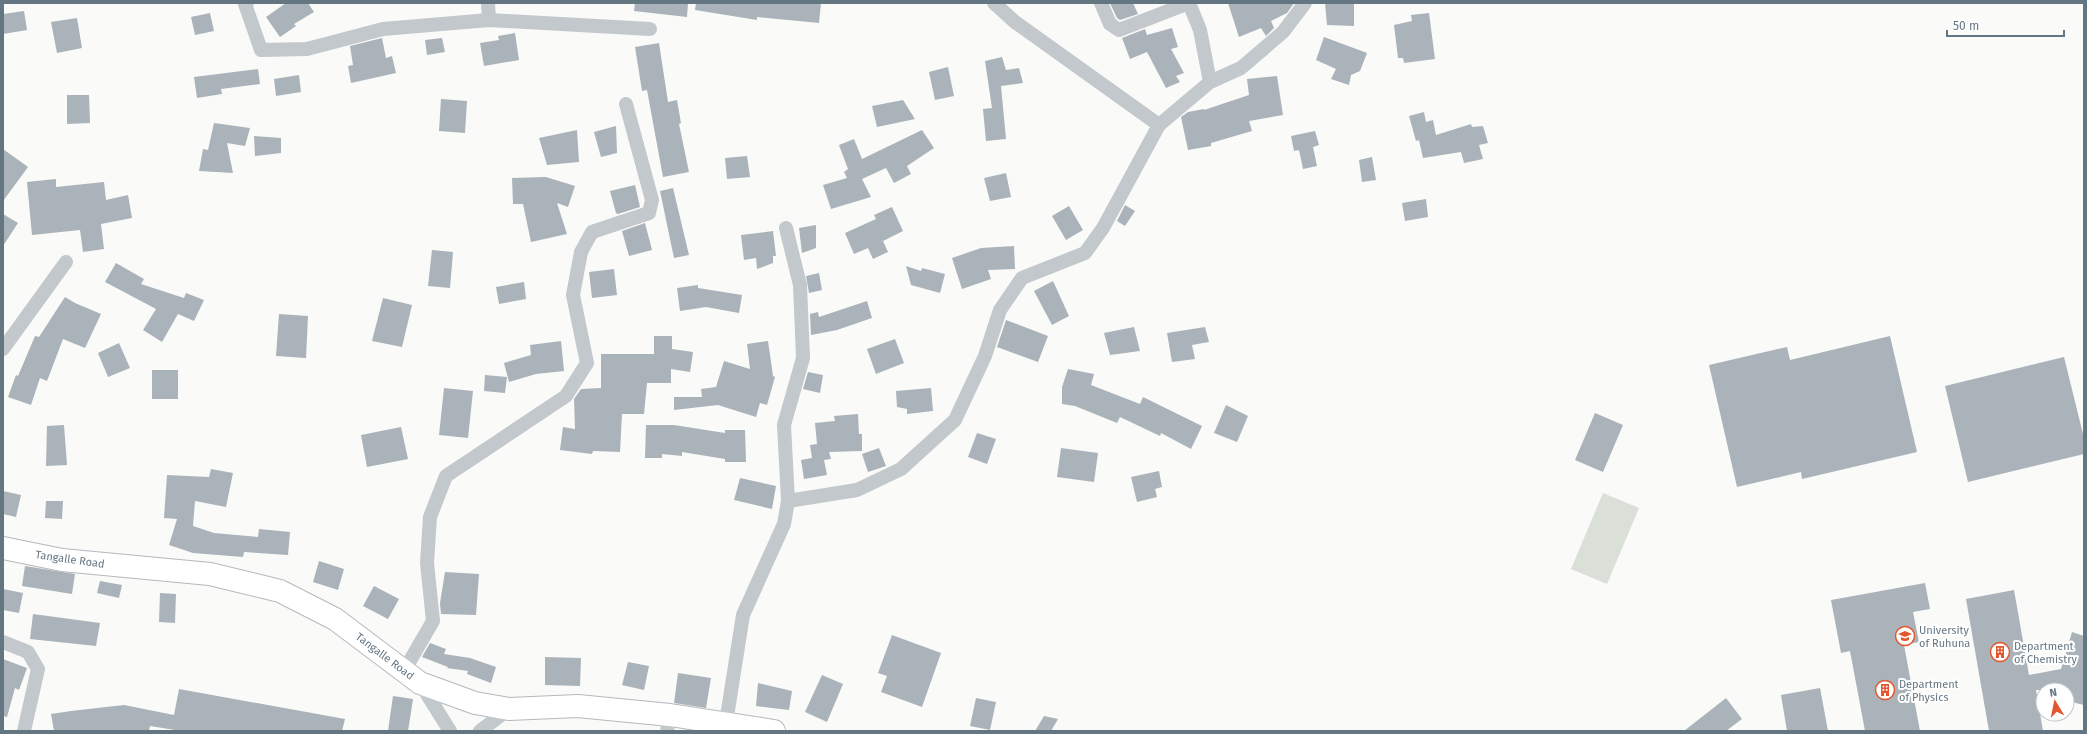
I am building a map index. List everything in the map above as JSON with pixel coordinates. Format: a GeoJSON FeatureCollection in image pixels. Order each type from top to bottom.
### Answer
{"type":"FeatureCollection","features":[{"type":"Feature","properties":{"kind":"highway","name":"Tangalle Road"},"geometry":{"type":"LineString","coordinates":[[3,548],[62,560],[210,574],[280,591],[335,619],[412,677],[475,703],[509,709],[578,706],[669,723],[726,723],[774,731]]}},
{"type":"Feature","properties":{"kind":"street"},"geometry":{"type":"LineString","coordinates":[[247,3],[245,4],[261,50],[307,49],[383,29],[488,20],[650,28]]}},
{"type":"Feature","properties":{"kind":"street"},"geometry":{"type":"LineString","coordinates":[[488,3],[488,20]]}},
{"type":"Feature","properties":{"kind":"street"},"geometry":{"type":"LineString","coordinates":[[994,3],[1015,22],[1159,125]]}},
{"type":"Feature","properties":{"kind":"street"},"geometry":{"type":"LineString","coordinates":[[1101,3],[1110,24],[1119,30],[1189,3],[1200,30],[1210,82]]}},
{"type":"Feature","properties":{"kind":"street"},"geometry":{"type":"LineString","coordinates":[[788,501],[857,490],[901,469],[955,420],[985,356],[1000,310],[1022,278],[1085,253],[1104,228],[1159,125],[1210,82],[1241,68],[1283,32],[1305,3]]}},
{"type":"Feature","properties":{"kind":"street"},"geometry":{"type":"LineString","coordinates":[[450,731],[412,677],[433,621],[427,563],[430,517],[446,476],[566,396],[587,363],[573,295],[581,252],[592,232],[649,213],[652,200],[626,104]]}},
{"type":"Feature","properties":{"kind":"street"},"geometry":{"type":"LineString","coordinates":[[726,723],[744,615],[784,524],[788,501],[784,425],[803,358],[800,285],[786,228]]}},
{"type":"Feature","properties":{"kind":"street"},"geometry":{"type":"LineString","coordinates":[[3,349],[66,262]]}},
{"type":"Feature","properties":{"kind":"street"},"geometry":{"type":"LineString","coordinates":[[3,642],[28,652],[38,670],[24,731]]}},
{"type":"Feature","properties":{"kind":"street"},"geometry":{"type":"LineString","coordinates":[[480,731],[509,709]]}},
{"type":"Feature","properties":{"kind":"shaded area"},"geometry":{"type":"Polygon","coordinates":[[[1603,493],[1639,508],[1607,584],[1571,569],[1603,493]]]}},
{"type":"Feature","properties":{"kind":"building"},"geometry":{"type":"Polygon","coordinates":[[[286,3],[308,3],[314,12],[294,24],[296,26],[280,37],[266,17],[286,3]]]}},
{"type":"Feature","properties":{"kind":"building"},"geometry":{"type":"Polygon","coordinates":[[[635,3],[688,3],[687,17],[634,11],[635,3]]]}},
{"type":"Feature","properties":{"kind":"building"},"geometry":{"type":"Polygon","coordinates":[[[696,3],[821,3],[819,23],[757,17],[757,20],[695,10],[696,3]]]}},
{"type":"Feature","properties":{"kind":"building"},"geometry":{"type":"Polygon","coordinates":[[[1110,3],[1133,3],[1138,14],[1120,20],[1117,18],[1110,3]]]}},
{"type":"Feature","properties":{"kind":"building"},"geometry":{"type":"Polygon","coordinates":[[[1228,3],[1294,3],[1287,13],[1271,21],[1274,28],[1266,36],[1261,28],[1239,37],[1228,3]]]}},
{"type":"Feature","properties":{"kind":"building"},"geometry":{"type":"Polygon","coordinates":[[[1325,3],[1354,3],[1354,26],[1327,25],[1325,3]]]}},
{"type":"Feature","properties":{"kind":"building"},"geometry":{"type":"Polygon","coordinates":[[[24,11],[27,30],[3,34],[3,14],[24,11]]]}},
{"type":"Feature","properties":{"kind":"building"},"geometry":{"type":"Polygon","coordinates":[[[210,13],[214,31],[195,35],[191,17],[210,13]]]}},
{"type":"Feature","properties":{"kind":"building"},"geometry":{"type":"Polygon","coordinates":[[[1429,13],[1435,59],[1404,63],[1403,58],[1398,58],[1394,25],[1412,21],[1411,15],[1429,13]]]}},
{"type":"Feature","properties":{"kind":"building"},"geometry":{"type":"Polygon","coordinates":[[[77,18],[82,48],[57,53],[51,22],[77,18]]]}},
{"type":"Feature","properties":{"kind":"building"},"geometry":{"type":"Polygon","coordinates":[[[1172,28],[1178,47],[1171,49],[1184,73],[1176,76],[1180,82],[1166,88],[1147,52],[1130,59],[1122,38],[1145,29],[1147,35],[1172,28]]]}},
{"type":"Feature","properties":{"kind":"building"},"geometry":{"type":"Polygon","coordinates":[[[515,33],[519,60],[484,66],[480,43],[499,40],[498,36],[515,33]]]}},
{"type":"Feature","properties":{"kind":"building"},"geometry":{"type":"Polygon","coordinates":[[[1324,37],[1367,53],[1360,71],[1351,75],[1349,85],[1331,79],[1336,69],[1316,60],[1324,37]]]}},
{"type":"Feature","properties":{"kind":"building"},"geometry":{"type":"Polygon","coordinates":[[[382,38],[386,58],[392,56],[396,73],[351,83],[348,66],[353,65],[350,46],[382,38]]]}},
{"type":"Feature","properties":{"kind":"building"},"geometry":{"type":"Polygon","coordinates":[[[442,38],[445,52],[427,55],[425,40],[442,38]]]}},
{"type":"Feature","properties":{"kind":"building"},"geometry":{"type":"Polygon","coordinates":[[[659,43],[668,102],[677,100],[681,123],[679,124],[689,172],[663,177],[647,90],[642,91],[635,47],[659,43]]]}},
{"type":"Feature","properties":{"kind":"building"},"geometry":{"type":"Polygon","coordinates":[[[1002,57],[1006,70],[1019,68],[1023,83],[1001,86],[1006,139],[986,141],[983,109],[992,108],[985,61],[1002,57]]]}},
{"type":"Feature","properties":{"kind":"building"},"geometry":{"type":"Polygon","coordinates":[[[948,67],[954,96],[935,100],[929,72],[948,67]]]}},
{"type":"Feature","properties":{"kind":"building"},"geometry":{"type":"Polygon","coordinates":[[[258,69],[260,84],[221,89],[222,94],[197,98],[194,77],[258,69]]]}},
{"type":"Feature","properties":{"kind":"building"},"geometry":{"type":"Polygon","coordinates":[[[299,75],[301,92],[276,96],[274,79],[299,75]]]}},
{"type":"Feature","properties":{"kind":"building"},"geometry":{"type":"Polygon","coordinates":[[[1277,76],[1283,115],[1249,121],[1252,131],[1211,143],[1211,146],[1188,150],[1181,117],[1188,112],[1204,110],[1249,95],[1247,79],[1277,76]]]}},
{"type":"Feature","properties":{"kind":"building"},"geometry":{"type":"Polygon","coordinates":[[[67,95],[89,95],[90,123],[67,124],[67,95]]]}},
{"type":"Feature","properties":{"kind":"building"},"geometry":{"type":"Polygon","coordinates":[[[441,99],[467,101],[465,133],[439,131],[441,99]]]}},
{"type":"Feature","properties":{"kind":"building"},"geometry":{"type":"Polygon","coordinates":[[[903,100],[915,119],[877,127],[872,106],[903,100]]]}},
{"type":"Feature","properties":{"kind":"building"},"geometry":{"type":"Polygon","coordinates":[[[1424,112],[1426,122],[1433,120],[1436,135],[1471,124],[1472,127],[1483,126],[1488,143],[1479,145],[1483,159],[1464,163],[1461,152],[1423,158],[1419,140],[1416,141],[1409,116],[1424,112]]]}},
{"type":"Feature","properties":{"kind":"building"},"geometry":{"type":"Polygon","coordinates":[[[214,123],[250,128],[245,146],[227,143],[233,173],[199,171],[203,149],[208,150],[214,123]]]}},
{"type":"Feature","properties":{"kind":"building"},"geometry":{"type":"Polygon","coordinates":[[[616,126],[617,153],[601,157],[594,132],[616,126]]]}},
{"type":"Feature","properties":{"kind":"building"},"geometry":{"type":"Polygon","coordinates":[[[577,130],[579,162],[547,165],[539,138],[577,130]]]}},
{"type":"Feature","properties":{"kind":"building"},"geometry":{"type":"Polygon","coordinates":[[[922,130],[934,148],[907,166],[911,174],[894,183],[886,168],[862,179],[871,197],[831,209],[823,185],[847,178],[844,172],[848,169],[839,145],[854,139],[862,159],[922,130]]]}},
{"type":"Feature","properties":{"kind":"building"},"geometry":{"type":"Polygon","coordinates":[[[1315,131],[1319,145],[1313,147],[1317,166],[1303,169],[1299,150],[1294,151],[1291,136],[1315,131]]]}},
{"type":"Feature","properties":{"kind":"building"},"geometry":{"type":"Polygon","coordinates":[[[254,136],[281,138],[281,153],[255,156],[254,136]]]}},
{"type":"Feature","properties":{"kind":"building"},"geometry":{"type":"Polygon","coordinates":[[[3,149],[28,167],[3,201],[3,149]]]}},
{"type":"Feature","properties":{"kind":"building"},"geometry":{"type":"Polygon","coordinates":[[[747,156],[750,177],[727,179],[725,158],[747,156]]]}},
{"type":"Feature","properties":{"kind":"building"},"geometry":{"type":"Polygon","coordinates":[[[1372,157],[1376,180],[1362,182],[1359,160],[1372,157]]]}},
{"type":"Feature","properties":{"kind":"building"},"geometry":{"type":"Polygon","coordinates":[[[1006,173],[1011,197],[990,201],[984,178],[1006,173]]]}},
{"type":"Feature","properties":{"kind":"building"},"geometry":{"type":"Polygon","coordinates":[[[546,177],[575,186],[568,207],[557,203],[567,234],[531,242],[523,204],[513,204],[512,178],[546,177]]]}},
{"type":"Feature","properties":{"kind":"building"},"geometry":{"type":"Polygon","coordinates":[[[56,179],[56,187],[104,182],[106,200],[128,195],[132,218],[101,224],[104,249],[83,252],[80,230],[32,235],[27,182],[56,179]]]}},
{"type":"Feature","properties":{"kind":"building"},"geometry":{"type":"Polygon","coordinates":[[[635,185],[640,207],[618,214],[616,213],[610,191],[635,185]]]}},
{"type":"Feature","properties":{"kind":"building"},"geometry":{"type":"Polygon","coordinates":[[[673,188],[689,255],[674,258],[660,191],[673,188]]]}},
{"type":"Feature","properties":{"kind":"building"},"geometry":{"type":"Polygon","coordinates":[[[1426,199],[1428,217],[1405,221],[1402,203],[1426,199]]]}},
{"type":"Feature","properties":{"kind":"building"},"geometry":{"type":"Polygon","coordinates":[[[1125,205],[1135,211],[1125,226],[1117,221],[1125,205]]]}},
{"type":"Feature","properties":{"kind":"building"},"geometry":{"type":"Polygon","coordinates":[[[1069,206],[1083,230],[1066,240],[1052,216],[1069,206]]]}},
{"type":"Feature","properties":{"kind":"building"},"geometry":{"type":"Polygon","coordinates":[[[892,207],[903,231],[883,241],[888,252],[873,259],[868,248],[854,254],[845,233],[876,219],[874,215],[892,207]]]}},
{"type":"Feature","properties":{"kind":"building"},"geometry":{"type":"Polygon","coordinates":[[[3,214],[18,223],[3,246],[3,214]]]}},
{"type":"Feature","properties":{"kind":"building"},"geometry":{"type":"Polygon","coordinates":[[[645,223],[652,250],[629,256],[622,231],[645,223]]]}},
{"type":"Feature","properties":{"kind":"building"},"geometry":{"type":"Polygon","coordinates":[[[816,225],[816,248],[802,253],[799,228],[816,225]]]}},
{"type":"Feature","properties":{"kind":"building"},"geometry":{"type":"Polygon","coordinates":[[[773,231],[776,256],[773,256],[773,263],[757,269],[756,258],[744,260],[741,235],[773,231]]]}},
{"type":"Feature","properties":{"kind":"building"},"geometry":{"type":"Polygon","coordinates":[[[1014,246],[1015,269],[988,270],[991,279],[962,289],[952,258],[981,248],[1014,246]]]}},
{"type":"Feature","properties":{"kind":"building"},"geometry":{"type":"Polygon","coordinates":[[[432,250],[453,252],[450,288],[428,286],[432,250]]]}},
{"type":"Feature","properties":{"kind":"building"},"geometry":{"type":"Polygon","coordinates":[[[116,263],[144,279],[141,284],[184,298],[186,293],[204,300],[194,321],[178,314],[162,342],[143,330],[156,309],[105,282],[116,263]]]}},
{"type":"Feature","properties":{"kind":"building"},"geometry":{"type":"Polygon","coordinates":[[[906,266],[921,271],[922,268],[945,274],[940,293],[911,285],[906,266]]]}},
{"type":"Feature","properties":{"kind":"building"},"geometry":{"type":"Polygon","coordinates":[[[614,269],[617,295],[592,298],[589,272],[614,269]]]}},
{"type":"Feature","properties":{"kind":"building"},"geometry":{"type":"Polygon","coordinates":[[[819,273],[822,290],[809,293],[806,276],[819,273]]]}},
{"type":"Feature","properties":{"kind":"building"},"geometry":{"type":"Polygon","coordinates":[[[1053,281],[1069,316],[1052,325],[1034,291],[1053,281]]]}},
{"type":"Feature","properties":{"kind":"building"},"geometry":{"type":"Polygon","coordinates":[[[524,282],[526,299],[499,304],[496,287],[524,282]]]}},
{"type":"Feature","properties":{"kind":"building"},"geometry":{"type":"Polygon","coordinates":[[[698,285],[698,288],[742,295],[739,313],[706,307],[680,311],[677,288],[698,285]]]}},
{"type":"Feature","properties":{"kind":"building"},"geometry":{"type":"Polygon","coordinates":[[[65,297],[101,314],[85,348],[63,339],[47,381],[40,378],[31,405],[8,397],[16,375],[18,376],[35,336],[39,337],[65,297]]]}},
{"type":"Feature","properties":{"kind":"building"},"geometry":{"type":"Polygon","coordinates":[[[383,298],[412,305],[402,347],[372,341],[383,298]]]}},
{"type":"Feature","properties":{"kind":"building"},"geometry":{"type":"Polygon","coordinates":[[[867,301],[872,318],[837,330],[811,335],[810,314],[818,312],[819,317],[867,301]]]}},
{"type":"Feature","properties":{"kind":"building"},"geometry":{"type":"Polygon","coordinates":[[[279,314],[308,316],[306,358],[276,356],[279,314]]]}},
{"type":"Feature","properties":{"kind":"building"},"geometry":{"type":"Polygon","coordinates":[[[1006,320],[1048,336],[1038,362],[997,347],[1006,320]]]}},
{"type":"Feature","properties":{"kind":"building"},"geometry":{"type":"Polygon","coordinates":[[[1134,327],[1140,351],[1110,355],[1104,333],[1134,327]]]}},
{"type":"Feature","properties":{"kind":"building"},"geometry":{"type":"Polygon","coordinates":[[[1205,327],[1209,342],[1192,345],[1195,359],[1172,362],[1167,333],[1205,327]]]}},
{"type":"Feature","properties":{"kind":"building"},"geometry":{"type":"Polygon","coordinates":[[[654,336],[672,336],[672,349],[693,352],[690,372],[671,369],[671,383],[647,383],[644,414],[622,414],[620,452],[593,451],[592,454],[560,450],[563,427],[575,429],[574,399],[581,389],[601,388],[601,354],[654,354],[654,336]]]}},
{"type":"Feature","properties":{"kind":"building"},"geometry":{"type":"Polygon","coordinates":[[[1890,336],[1917,452],[1802,479],[1801,472],[1737,487],[1709,365],[1787,347],[1790,360],[1890,336]]]}},
{"type":"Feature","properties":{"kind":"building"},"geometry":{"type":"Polygon","coordinates":[[[895,339],[904,363],[876,374],[867,349],[895,339]]]}},
{"type":"Feature","properties":{"kind":"building"},"geometry":{"type":"Polygon","coordinates":[[[561,341],[564,371],[536,374],[509,382],[504,363],[531,355],[530,345],[561,341]]]}},
{"type":"Feature","properties":{"kind":"building"},"geometry":{"type":"Polygon","coordinates":[[[768,341],[773,376],[775,377],[767,405],[760,403],[756,417],[718,405],[674,410],[674,397],[702,397],[701,389],[716,387],[724,361],[750,369],[747,344],[768,341]]]}},
{"type":"Feature","properties":{"kind":"building"},"geometry":{"type":"Polygon","coordinates":[[[119,343],[130,368],[108,377],[98,353],[119,343]]]}},
{"type":"Feature","properties":{"kind":"building"},"geometry":{"type":"Polygon","coordinates":[[[2064,357],[2084,438],[2084,454],[1968,482],[1945,386],[2064,357]]]}},
{"type":"Feature","properties":{"kind":"building"},"geometry":{"type":"Polygon","coordinates":[[[1068,369],[1094,374],[1091,385],[1140,404],[1143,397],[1202,426],[1191,449],[1161,433],[1160,436],[1120,417],[1117,423],[1075,406],[1062,404],[1062,387],[1068,369]]]}},
{"type":"Feature","properties":{"kind":"building"},"geometry":{"type":"Polygon","coordinates":[[[152,370],[178,370],[178,399],[152,399],[152,370]]]}},
{"type":"Feature","properties":{"kind":"building"},"geometry":{"type":"Polygon","coordinates":[[[808,372],[823,375],[820,393],[803,389],[808,372]]]}},
{"type":"Feature","properties":{"kind":"building"},"geometry":{"type":"Polygon","coordinates":[[[485,375],[507,377],[505,393],[484,391],[485,375]]]}},
{"type":"Feature","properties":{"kind":"building"},"geometry":{"type":"Polygon","coordinates":[[[444,388],[473,391],[468,438],[439,435],[444,388]]]}},
{"type":"Feature","properties":{"kind":"building"},"geometry":{"type":"Polygon","coordinates":[[[931,388],[933,411],[907,414],[907,409],[897,407],[896,391],[931,388]]]}},
{"type":"Feature","properties":{"kind":"building"},"geometry":{"type":"Polygon","coordinates":[[[1226,405],[1248,416],[1237,442],[1214,433],[1226,405]]]}},
{"type":"Feature","properties":{"kind":"building"},"geometry":{"type":"Polygon","coordinates":[[[1595,413],[1623,425],[1603,472],[1575,460],[1595,413]]]}},
{"type":"Feature","properties":{"kind":"building"},"geometry":{"type":"Polygon","coordinates":[[[858,414],[859,434],[862,434],[862,451],[829,452],[831,459],[824,460],[827,475],[804,479],[801,460],[812,458],[810,445],[817,444],[815,423],[835,421],[834,416],[858,414]]]}},
{"type":"Feature","properties":{"kind":"building"},"geometry":{"type":"Polygon","coordinates":[[[64,425],[67,465],[46,466],[47,426],[64,425]]]}},
{"type":"Feature","properties":{"kind":"building"},"geometry":{"type":"Polygon","coordinates":[[[646,425],[674,425],[725,433],[725,430],[745,430],[746,462],[725,462],[725,459],[682,452],[682,456],[662,454],[662,458],[645,458],[646,425]]]}},
{"type":"Feature","properties":{"kind":"building"},"geometry":{"type":"Polygon","coordinates":[[[401,427],[408,459],[367,467],[361,435],[401,427]]]}},
{"type":"Feature","properties":{"kind":"building"},"geometry":{"type":"Polygon","coordinates":[[[977,433],[996,439],[987,464],[968,457],[977,433]]]}},
{"type":"Feature","properties":{"kind":"building"},"geometry":{"type":"Polygon","coordinates":[[[879,448],[886,466],[868,472],[862,454],[879,448]]]}},
{"type":"Feature","properties":{"kind":"building"},"geometry":{"type":"Polygon","coordinates":[[[1061,448],[1098,453],[1094,482],[1057,477],[1061,448]]]}},
{"type":"Feature","properties":{"kind":"building"},"geometry":{"type":"Polygon","coordinates":[[[211,469],[233,473],[226,507],[195,501],[193,526],[214,533],[258,537],[259,529],[290,532],[288,555],[244,552],[243,557],[193,553],[169,545],[177,519],[164,518],[167,475],[209,477],[211,469]]]}},
{"type":"Feature","properties":{"kind":"building"},"geometry":{"type":"Polygon","coordinates":[[[1159,471],[1162,487],[1155,489],[1157,497],[1137,502],[1131,477],[1159,471]]]}},
{"type":"Feature","properties":{"kind":"building"},"geometry":{"type":"Polygon","coordinates":[[[740,478],[776,486],[772,509],[734,500],[740,478]]]}},
{"type":"Feature","properties":{"kind":"building"},"geometry":{"type":"Polygon","coordinates":[[[3,491],[21,495],[16,517],[3,514],[3,491]]]}},
{"type":"Feature","properties":{"kind":"building"},"geometry":{"type":"Polygon","coordinates":[[[46,501],[63,501],[62,519],[45,518],[46,501]]]}},
{"type":"Feature","properties":{"kind":"building"},"geometry":{"type":"Polygon","coordinates":[[[319,561],[344,569],[338,590],[313,582],[319,561]]]}},
{"type":"Feature","properties":{"kind":"building"},"geometry":{"type":"Polygon","coordinates":[[[25,566],[75,574],[72,594],[22,586],[25,566]]]}},
{"type":"Feature","properties":{"kind":"building"},"geometry":{"type":"Polygon","coordinates":[[[445,572],[479,574],[476,615],[441,614],[440,603],[445,572]]]}},
{"type":"Feature","properties":{"kind":"building"},"geometry":{"type":"Polygon","coordinates":[[[100,581],[122,585],[119,598],[97,593],[100,581]]]}},
{"type":"Feature","properties":{"kind":"building","name":"Department of Physics"},"geometry":{"type":"Polygon","coordinates":[[[1925,583],[1930,609],[1913,612],[1919,642],[1904,645],[1920,731],[1865,731],[1850,651],[1841,653],[1831,600],[1925,583]]]}},
{"type":"Feature","properties":{"kind":"building"},"geometry":{"type":"Polygon","coordinates":[[[374,586],[399,599],[388,619],[363,606],[374,586]]]}},
{"type":"Feature","properties":{"kind":"building"},"geometry":{"type":"Polygon","coordinates":[[[3,589],[23,593],[19,613],[3,610],[3,589]]]}},
{"type":"Feature","properties":{"kind":"building","name":"Department of Chemistry"},"geometry":{"type":"Polygon","coordinates":[[[2014,590],[2029,675],[2061,669],[2072,632],[2084,636],[2084,705],[2075,703],[2075,682],[2035,682],[2035,722],[2041,722],[2043,731],[1989,731],[1966,599],[2014,590]]]}},
{"type":"Feature","properties":{"kind":"building"},"geometry":{"type":"Polygon","coordinates":[[[160,593],[176,594],[175,623],[159,622],[160,593]]]}},
{"type":"Feature","properties":{"kind":"building"},"geometry":{"type":"Polygon","coordinates":[[[33,614],[100,623],[96,646],[30,639],[33,614]]]}},
{"type":"Feature","properties":{"kind":"building"},"geometry":{"type":"Polygon","coordinates":[[[892,635],[941,653],[922,707],[881,692],[887,676],[878,673],[892,635]]]}},
{"type":"Feature","properties":{"kind":"building"},"geometry":{"type":"Polygon","coordinates":[[[430,643],[446,649],[444,654],[470,658],[496,667],[491,683],[467,674],[468,671],[447,668],[448,667],[422,657],[430,643]]]}},
{"type":"Feature","properties":{"kind":"building"},"geometry":{"type":"Polygon","coordinates":[[[545,657],[581,658],[580,686],[545,685],[545,657]]]}},
{"type":"Feature","properties":{"kind":"building"},"geometry":{"type":"Polygon","coordinates":[[[3,659],[27,668],[19,690],[15,688],[7,717],[3,716],[3,659]]]}},
{"type":"Feature","properties":{"kind":"building"},"geometry":{"type":"Polygon","coordinates":[[[628,662],[649,666],[644,690],[622,685],[628,662]]]}},
{"type":"Feature","properties":{"kind":"building"},"geometry":{"type":"Polygon","coordinates":[[[678,673],[711,678],[706,708],[674,703],[678,673]]]}},
{"type":"Feature","properties":{"kind":"building"},"geometry":{"type":"Polygon","coordinates":[[[822,675],[843,684],[827,722],[805,712],[822,675]]]}},
{"type":"Feature","properties":{"kind":"building"},"geometry":{"type":"Polygon","coordinates":[[[758,683],[792,691],[789,710],[756,706],[758,683]]]}},
{"type":"Feature","properties":{"kind":"building"},"geometry":{"type":"Polygon","coordinates":[[[1820,688],[1828,731],[1787,731],[1781,695],[1820,688]]]}},
{"type":"Feature","properties":{"kind":"building"},"geometry":{"type":"Polygon","coordinates":[[[179,689],[345,719],[342,731],[181,731],[150,726],[149,731],[54,731],[51,714],[71,711],[124,705],[174,715],[179,689]]]}},
{"type":"Feature","properties":{"kind":"building"},"geometry":{"type":"Polygon","coordinates":[[[393,696],[413,699],[408,731],[388,731],[393,696]]]}},
{"type":"Feature","properties":{"kind":"building"},"geometry":{"type":"Polygon","coordinates":[[[976,698],[996,702],[990,730],[970,726],[976,698]]]}},
{"type":"Feature","properties":{"kind":"building"},"geometry":{"type":"Polygon","coordinates":[[[1726,698],[1742,719],[1726,731],[1684,731],[1726,698]]]}},
{"type":"Feature","properties":{"kind":"building"},"geometry":{"type":"Polygon","coordinates":[[[1044,716],[1058,719],[1051,731],[1035,731],[1044,716]]]}},
{"type":"Feature","properties":{"kind":"place","name":"University of Ruhuna"},"geometry":{"type":"Point","coordinates":[1905,636]}},
{"type":"Feature","properties":{"kind":"place","name":"Department of Chemistry"},"geometry":{"type":"Point","coordinates":[2000,652]}},
{"type":"Feature","properties":{"kind":"place","name":"Department of Physics"},"geometry":{"type":"Point","coordinates":[1885,690]}}]}
